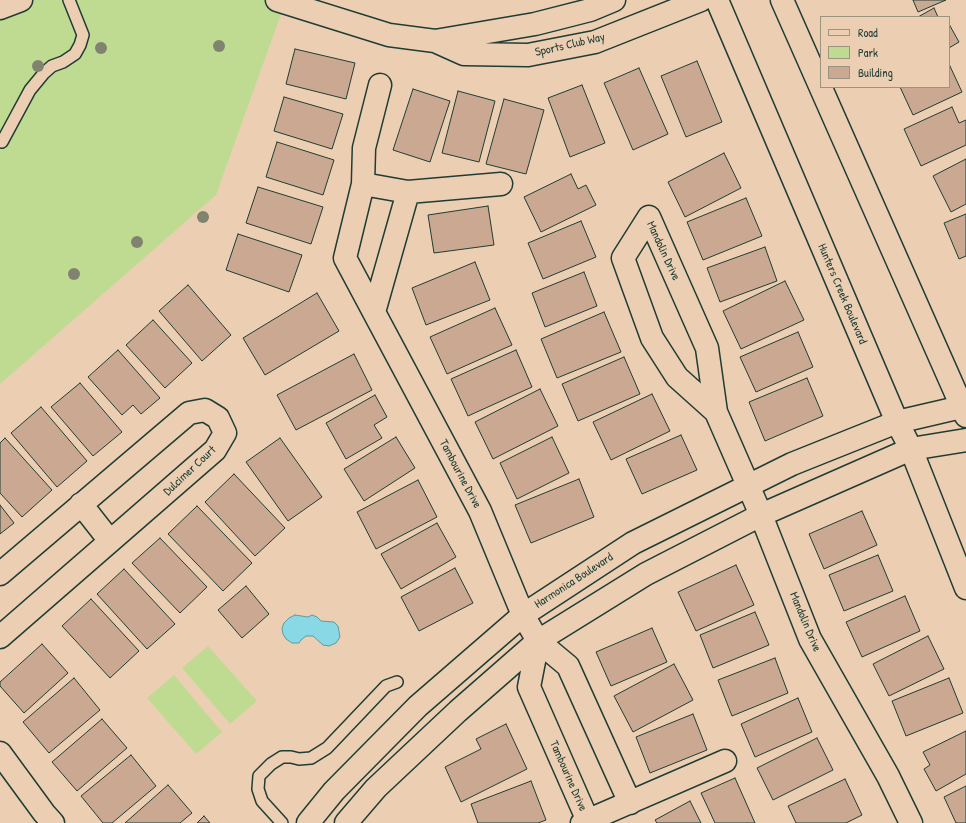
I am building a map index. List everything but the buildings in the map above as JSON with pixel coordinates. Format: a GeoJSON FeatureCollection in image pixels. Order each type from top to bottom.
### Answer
{"type":"FeatureCollection","features":[{"type":"Feature","properties":{"kind":"street"},"geometry":{"type":"LineString","coordinates":[[0,8],[21,0]]}},
{"type":"Feature","properties":{"kind":"street","name":"Sports Club Way"},"geometry":{"type":"LineString","coordinates":[[277,0],[389,35],[435,41],[464,54],[528,55],[595,42],[701,0]]}},
{"type":"Feature","properties":{"kind":"street","name":"Sports Club Way"},"geometry":{"type":"LineString","coordinates":[[435,41],[534,24],[590,10],[614,0]]}},
{"type":"Feature","properties":{"kind":"street","name":"Hunters Creek Boulevard"},"geometry":{"type":"LineString","coordinates":[[717,0],[897,422],[911,449],[966,588]]}},
{"type":"Feature","properties":{"kind":"street"},"geometry":{"type":"LineString","coordinates":[[782,0],[820,85]]}},
{"type":"Feature","properties":{"kind":"street","name":"Tambourine Drive"},"geometry":{"type":"LineString","coordinates":[[380,86],[364,148],[363,184],[344,258],[480,511],[523,615],[538,641],[568,666],[630,803]]}},
{"type":"Feature","properties":{"kind":"street"},"geometry":{"type":"LineString","coordinates":[[821,88],[965,410]]}},
{"type":"Feature","properties":{"kind":"street"},"geometry":{"type":"LineString","coordinates":[[363,184],[408,192],[501,184]]}},
{"type":"Feature","properties":{"kind":"street"},"geometry":{"type":"LineString","coordinates":[[374,312],[408,192]]}},
{"type":"Feature","properties":{"kind":"street","name":"Mandolin Drive"},"geometry":{"type":"LineString","coordinates":[[716,412],[677,377],[652,338],[623,258],[649,217],[707,348],[716,412],[761,514],[810,639],[888,776],[911,823]]}},
{"type":"Feature","properties":{"kind":"street","name":"Dulcimer Court"},"geometry":{"type":"LineString","coordinates":[[0,574],[189,413],[205,410],[218,418],[225,433],[215,450],[0,636]]}},
{"type":"Feature","properties":{"kind":"street","name":"Harmonica Boulevard"},"geometry":{"type":"LineString","coordinates":[[308,823],[334,791],[418,706],[523,615],[633,543],[792,464],[897,422],[965,410]]}},
{"type":"Feature","properties":{"kind":"street"},"geometry":{"type":"LineString","coordinates":[[346,823],[376,788],[458,711],[538,641],[646,574],[761,514],[911,449],[966,440]]}},
{"type":"Feature","properties":{"kind":"street"},"geometry":{"type":"LineString","coordinates":[[81,504],[110,542]]}},
{"type":"Feature","properties":{"kind":"street","name":"Tambourine Drive"},"geometry":{"type":"LineString","coordinates":[[538,641],[529,687],[585,822]]}},
{"type":"Feature","properties":{"kind":"street"},"geometry":{"type":"LineString","coordinates":[[0,753],[53,823]]}},
{"type":"Feature","properties":{"kind":"street"},"geometry":{"type":"LineString","coordinates":[[585,822],[725,761]]}},
{"type":"Feature","properties":{"kind":"lane"},"geometry":{"type":"LineString","coordinates":[[2,142],[30,90],[52,66],[63,62],[75,54],[80,45],[83,35],[69,0]]}},
{"type":"Feature","properties":{"kind":"lane"},"geometry":{"type":"LineString","coordinates":[[282,823],[262,801],[258,789],[259,776],[270,764],[282,757],[299,759],[311,758],[316,755],[326,748],[349,726],[386,686],[397,682]]}},
{"type":"Feature","properties":{"kind":"green space"},"geometry":{"type":"Polygon","coordinates":[[[0,0],[286,0],[216,195],[0,384],[0,0]]]}},
{"type":"Feature","properties":{"kind":"green space"},"geometry":{"type":"Polygon","coordinates":[[[208,646],[257,701],[230,724],[182,668],[208,646]]]}},
{"type":"Feature","properties":{"kind":"green space"},"geometry":{"type":"Polygon","coordinates":[[[174,675],[222,732],[196,754],[147,698],[174,675]]]}},
{"type":"Feature","properties":{"kind":"water"},"geometry":{"type":"Polygon","coordinates":[[[295,615],[308,617],[312,615],[321,621],[334,622],[338,626],[340,637],[336,643],[329,646],[323,645],[313,636],[306,636],[299,643],[292,643],[286,639],[282,628],[284,623],[289,618],[295,615]]]}}]}
